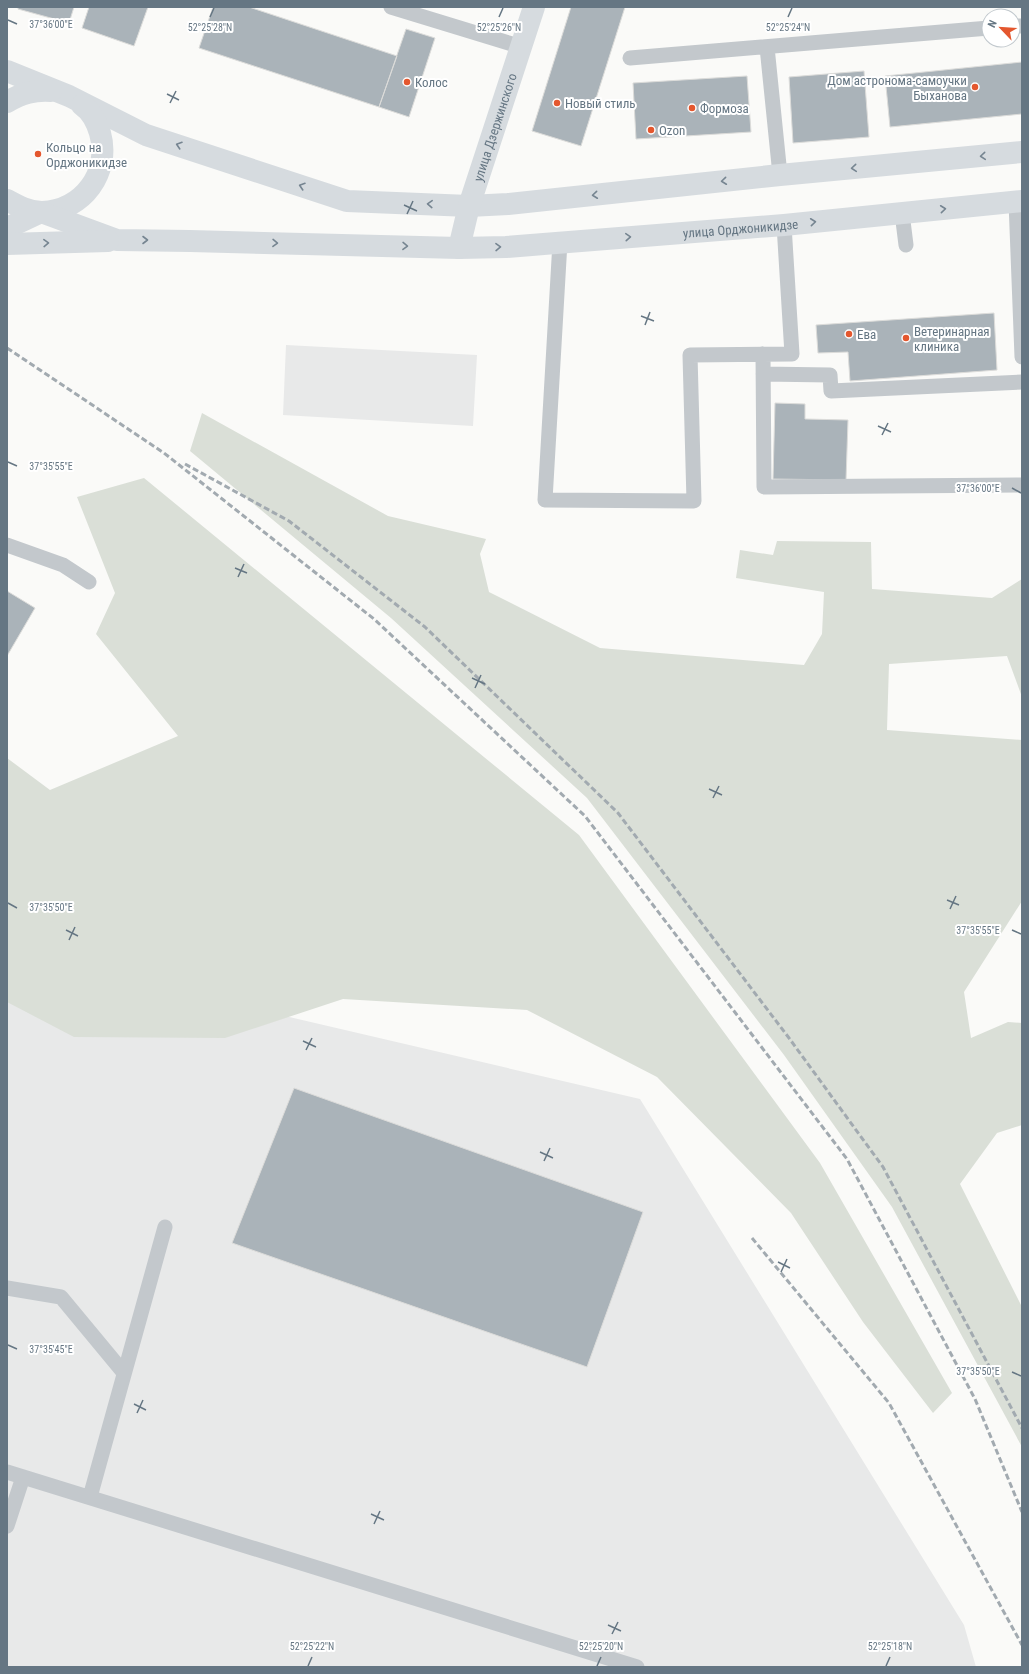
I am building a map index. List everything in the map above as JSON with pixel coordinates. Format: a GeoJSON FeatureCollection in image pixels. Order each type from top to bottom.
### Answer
{"type":"FeatureCollection","features":[{"type":"Feature","properties":{"kind":"main road","name":"улица Дзержинского"},"geometry":{"type":"LineString","coordinates":[[459,248],[469,206],[534,7]]}},
{"type":"Feature","properties":{"kind":"main road"},"geometry":{"type":"LineString","coordinates":[[7,71],[69,96],[146,135],[347,201],[469,206],[508,204],[780,175],[1022,152]]}},
{"type":"Feature","properties":{"kind":"main road"},"geometry":{"type":"LineString","coordinates":[[7,102],[18,95],[35,90],[52,91],[69,96],[86,108],[98,124],[103,144],[102,165],[94,184],[80,199],[61,209],[41,212],[7,228]]}},
{"type":"Feature","properties":{"kind":"main road"},"geometry":{"type":"LineString","coordinates":[[7,200],[22,208],[41,212],[117,240]]}},
{"type":"Feature","properties":{"kind":"main road","name":"улица Орджоникидзе"},"geometry":{"type":"LineString","coordinates":[[7,244],[117,240],[459,248],[506,247],[784,225],[1019,202]]}},
{"type":"Feature","properties":{"kind":"lane"},"geometry":{"type":"LineString","coordinates":[[391,7],[522,47]]}},
{"type":"Feature","properties":{"kind":"lane"},"geometry":{"type":"LineString","coordinates":[[630,58],[981,29]]}},
{"type":"Feature","properties":{"kind":"lane"},"geometry":{"type":"LineString","coordinates":[[767,46],[780,175]]}},
{"type":"Feature","properties":{"kind":"lane"},"geometry":{"type":"LineString","coordinates":[[1019,202],[1022,357]]}},
{"type":"Feature","properties":{"kind":"lane"},"geometry":{"type":"LineString","coordinates":[[902,213],[906,245]]}},
{"type":"Feature","properties":{"kind":"lane"},"geometry":{"type":"LineString","coordinates":[[560,242],[545,500],[694,501],[690,355],[792,354],[784,225]]}},
{"type":"Feature","properties":{"kind":"lane"},"geometry":{"type":"LineString","coordinates":[[763,354],[764,487],[1022,485]]}},
{"type":"Feature","properties":{"kind":"lane"},"geometry":{"type":"LineString","coordinates":[[763,374],[830,375],[831,391],[1022,382]]}},
{"type":"Feature","properties":{"kind":"lane"},"geometry":{"type":"LineString","coordinates":[[7,545],[63,565],[89,582]]}},
{"type":"Feature","properties":{"kind":"lane"},"geometry":{"type":"LineString","coordinates":[[90,1497],[165,1227]]}},
{"type":"Feature","properties":{"kind":"lane"},"geometry":{"type":"LineString","coordinates":[[7,1288],[61,1297],[124,1373]]}},
{"type":"Feature","properties":{"kind":"lane"},"geometry":{"type":"LineString","coordinates":[[7,1472],[637,1667]]}},
{"type":"Feature","properties":{"kind":"lane"},"geometry":{"type":"LineString","coordinates":[[7,1526],[23,1477]]}},
{"type":"Feature","properties":{"kind":"shaded area"},"geometry":{"type":"Polygon","coordinates":[[[286,345],[477,355],[473,426],[283,415],[286,345]]]}},
{"type":"Feature","properties":{"kind":"shaded area"},"geometry":{"type":"Polygon","coordinates":[[[202,413],[388,516],[486,539],[480,554],[489,592],[600,648],[804,665],[822,634],[824,592],[736,578],[740,550],[773,555],[777,541],[871,542],[872,589],[992,598],[1022,579],[1022,697],[1007,656],[889,664],[887,730],[1022,740],[1022,901],[964,992],[971,1038],[1008,1022],[1022,1023],[1022,1125],[997,1133],[960,1184],[1022,1307],[1022,1447],[892,1207],[784,1055],[587,798],[391,618],[190,451],[202,413]]]}},
{"type":"Feature","properties":{"kind":"shaded area"},"geometry":{"type":"Polygon","coordinates":[[[144,478],[579,835],[820,1163],[952,1393],[933,1413],[863,1322],[791,1213],[657,1077],[527,1010],[343,999],[225,1038],[74,1037],[7,1002],[7,758],[50,790],[178,736],[96,634],[115,593],[77,497],[144,478]]]}},
{"type":"Feature","properties":{"kind":"shaded area"},"geometry":{"type":"Polygon","coordinates":[[[7,951],[640,1099],[964,1625],[976,1667],[7,1667],[7,951]]]}},
{"type":"Feature","properties":{"kind":"building"},"geometry":{"type":"Polygon","coordinates":[[[18,7],[74,7],[69,23],[18,9],[18,7]]]}},
{"type":"Feature","properties":{"kind":"building"},"geometry":{"type":"Polygon","coordinates":[[[89,7],[148,7],[134,46],[82,28],[89,7]]]}},
{"type":"Feature","properties":{"kind":"building"},"geometry":{"type":"Polygon","coordinates":[[[213,7],[249,7],[397,56],[379,107],[199,48],[213,7]]]}},
{"type":"Feature","properties":{"kind":"building"},"geometry":{"type":"Polygon","coordinates":[[[571,7],[625,7],[581,146],[532,131],[571,7]]]}},
{"type":"Feature","properties":{"kind":"building"},"geometry":{"type":"Polygon","coordinates":[[[406,29],[435,38],[409,117],[379,107],[406,29]]]}},
{"type":"Feature","properties":{"kind":"building"},"geometry":{"type":"Polygon","coordinates":[[[1022,62],[1022,114],[890,127],[885,76],[1022,62]]]}},
{"type":"Feature","properties":{"kind":"building"},"geometry":{"type":"Polygon","coordinates":[[[864,71],[869,137],[793,143],[789,77],[864,71]]]}},
{"type":"Feature","properties":{"kind":"building","name":"Формоза"},"geometry":{"type":"Polygon","coordinates":[[[747,76],[751,132],[636,139],[633,83],[747,76]]]}},
{"type":"Feature","properties":{"kind":"building","name":"Ветеринарная клиника"},"geometry":{"type":"Polygon","coordinates":[[[994,313],[997,370],[850,381],[848,352],[818,353],[816,325],[994,313]]]}},
{"type":"Feature","properties":{"kind":"building"},"geometry":{"type":"Polygon","coordinates":[[[775,403],[805,404],[805,419],[848,420],[846,480],[773,479],[775,403]]]}},
{"type":"Feature","properties":{"kind":"building"},"geometry":{"type":"Polygon","coordinates":[[[7,591],[35,608],[7,656],[7,591]]]}},
{"type":"Feature","properties":{"kind":"building"},"geometry":{"type":"Polygon","coordinates":[[[294,1088],[643,1212],[587,1367],[232,1243],[294,1088]]]}},
{"type":"Feature","properties":{"kind":"railway"},"geometry":{"type":"LineString","coordinates":[[7,348],[164,453],[374,619],[585,816],[847,1159],[975,1399],[1022,1512]]}},
{"type":"Feature","properties":{"kind":"railway"},"geometry":{"type":"LineString","coordinates":[[185,464],[289,521],[425,627],[618,813],[789,1038],[883,1167],[1022,1428]]}},
{"type":"Feature","properties":{"kind":"railway"},"geometry":{"type":"LineString","coordinates":[[752,1238],[889,1403],[1022,1645]]}},
{"type":"Feature","properties":{"kind":"place","name":"Колос"},"geometry":{"type":"Point","coordinates":[407,82]}},
{"type":"Feature","properties":{"kind":"place","name":"Дом астронома-самоучки Быханова"},"geometry":{"type":"Point","coordinates":[975,87]}},
{"type":"Feature","properties":{"kind":"place","name":"Новый стиль"},"geometry":{"type":"Point","coordinates":[557,103]}},
{"type":"Feature","properties":{"kind":"place","name":"Формоза"},"geometry":{"type":"Point","coordinates":[692,108]}},
{"type":"Feature","properties":{"kind":"place","name":"Ozon"},"geometry":{"type":"Point","coordinates":[651,130]}},
{"type":"Feature","properties":{"kind":"place","name":"Кольцо на Орджоникидзе"},"geometry":{"type":"Point","coordinates":[38,154]}},
{"type":"Feature","properties":{"kind":"place","name":"Ева"},"geometry":{"type":"Point","coordinates":[849,334]}},
{"type":"Feature","properties":{"kind":"place","name":"Ветеринарная клиника"},"geometry":{"type":"Point","coordinates":[906,338]}}]}
